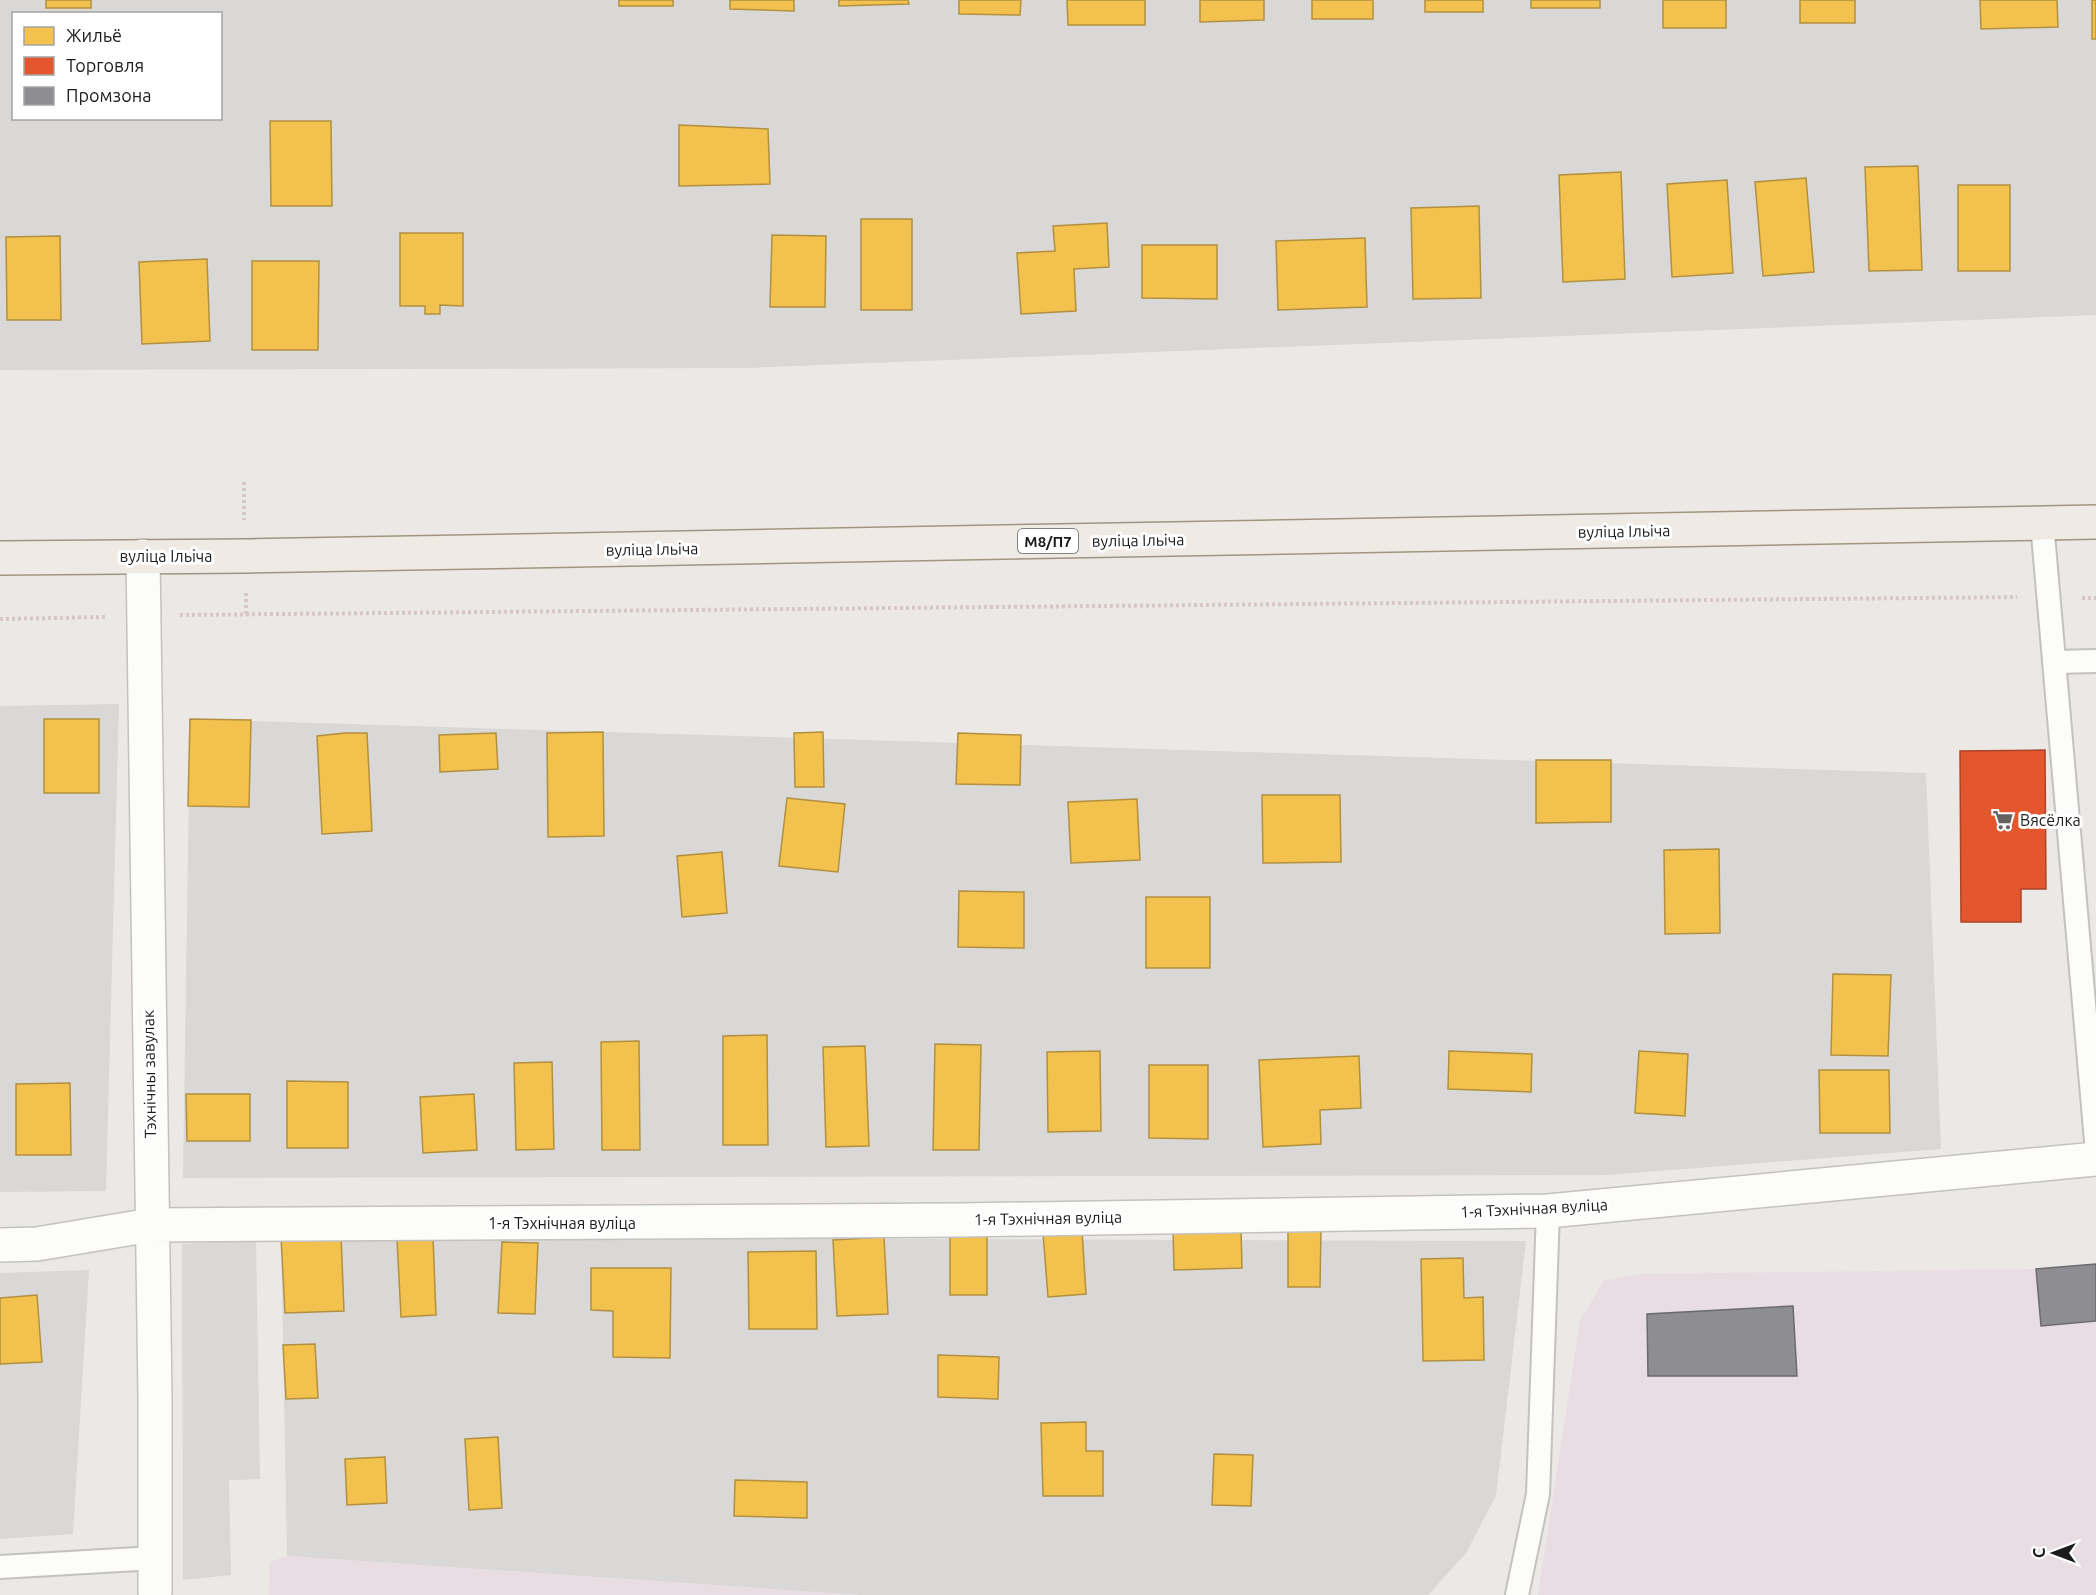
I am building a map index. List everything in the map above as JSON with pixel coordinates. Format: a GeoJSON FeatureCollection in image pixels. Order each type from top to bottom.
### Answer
{"type":"FeatureCollection","features":[{"type":"Feature","properties":{"kind":"main road","name":"вуліца Ільіча"},"geometry":{"type":"LineString","coordinates":[[0,558],[245,556],[2096,522]]}},
{"type":"Feature","properties":{"kind":"street","name":"Тэхнічны завулак"},"geometry":{"type":"LineString","coordinates":[[142,556],[155,1398],[155,1593]]}},
{"type":"Feature","properties":{"kind":"street","name":"1-я Тэхнічная вуліца"},"geometry":{"type":"LineString","coordinates":[[0,1245],[38,1244],[151,1226],[936,1220],[1548,1211],[2096,1159]]}},
{"type":"Feature","properties":{"kind":"lane"},"geometry":{"type":"LineString","coordinates":[[2042,523],[2096,1141]]}},
{"type":"Feature","properties":{"kind":"lane"},"geometry":{"type":"LineString","coordinates":[[2054,662],[2096,662]]}},
{"type":"Feature","properties":{"kind":"lane"},"geometry":{"type":"LineString","coordinates":[[1517,1595],[1538,1494],[1548,1211]]}},
{"type":"Feature","properties":{"kind":"lane"},"geometry":{"type":"LineString","coordinates":[[0,1567],[155,1558]]}},
{"type":"Feature","properties":{"kind":"path"},"geometry":{"type":"LineString","coordinates":[[246,614],[2096,598]]}},
{"type":"Feature","properties":{"kind":"shaded area"},"geometry":{"type":"Polygon","coordinates":[[[0,0],[2096,0],[2096,315],[746,368],[0,370],[0,0]]]}},
{"type":"Feature","properties":{"kind":"shaded area"},"geometry":{"type":"Polygon","coordinates":[[[119,704],[106,1191],[0,1192],[0,706],[119,704]]]}},
{"type":"Feature","properties":{"kind":"shaded area"},"geometry":{"type":"Polygon","coordinates":[[[190,719],[1926,773],[1941,1149],[1608,1175],[183,1178],[190,719]]]}},
{"type":"Feature","properties":{"kind":"shaded area"},"geometry":{"type":"Polygon","coordinates":[[[281,1237],[1526,1241],[1496,1496],[1466,1553],[1428,1595],[859,1595],[287,1556],[281,1237]]]}},
{"type":"Feature","properties":{"kind":"shaded area"},"geometry":{"type":"Polygon","coordinates":[[[256,1240],[260,1479],[229,1480],[231,1575],[183,1580],[182,1244],[256,1240]]]}},
{"type":"Feature","properties":{"kind":"shaded area"},"geometry":{"type":"Polygon","coordinates":[[[2096,1264],[2096,1595],[1538,1595],[1580,1321],[1604,1280],[1643,1274],[2036,1269],[2096,1264]]]}},
{"type":"Feature","properties":{"kind":"shaded area"},"geometry":{"type":"Polygon","coordinates":[[[89,1270],[73,1534],[0,1539],[0,1273],[89,1270]]]}},
{"type":"Feature","properties":{"kind":"shaded area"},"geometry":{"type":"Polygon","coordinates":[[[287,1556],[859,1595],[269,1595],[270,1562],[287,1556]]]}},
{"type":"Feature","properties":{"kind":"building: Жильё"},"geometry":{"type":"Polygon","coordinates":[[[46,0],[91,0],[91,8],[46,8],[46,0]]]}},
{"type":"Feature","properties":{"kind":"building: Жильё"},"geometry":{"type":"Polygon","coordinates":[[[619,0],[673,0],[673,6],[619,6],[619,0]]]}},
{"type":"Feature","properties":{"kind":"building: Жильё"},"geometry":{"type":"Polygon","coordinates":[[[730,0],[794,0],[794,11],[730,9],[730,0]]]}},
{"type":"Feature","properties":{"kind":"building: Жильё"},"geometry":{"type":"Polygon","coordinates":[[[839,0],[908,0],[909,4],[839,6],[839,0]]]}},
{"type":"Feature","properties":{"kind":"building: Жильё"},"geometry":{"type":"Polygon","coordinates":[[[959,0],[1021,0],[1020,15],[959,14],[959,0]]]}},
{"type":"Feature","properties":{"kind":"building: Жильё"},"geometry":{"type":"Polygon","coordinates":[[[1067,0],[1145,0],[1145,25],[1068,25],[1067,0]]]}},
{"type":"Feature","properties":{"kind":"building: Жильё"},"geometry":{"type":"Polygon","coordinates":[[[1200,0],[1264,0],[1264,20],[1200,22],[1200,0]]]}},
{"type":"Feature","properties":{"kind":"building: Жильё"},"geometry":{"type":"Polygon","coordinates":[[[1312,0],[1373,0],[1373,19],[1312,19],[1312,0]]]}},
{"type":"Feature","properties":{"kind":"building: Жильё"},"geometry":{"type":"Polygon","coordinates":[[[1425,0],[1483,0],[1483,12],[1425,12],[1425,0]]]}},
{"type":"Feature","properties":{"kind":"building: Жильё"},"geometry":{"type":"Polygon","coordinates":[[[1531,0],[1600,0],[1600,8],[1531,8],[1531,0]]]}},
{"type":"Feature","properties":{"kind":"building: Жильё"},"geometry":{"type":"Polygon","coordinates":[[[1663,0],[1726,0],[1726,28],[1663,28],[1663,0]]]}},
{"type":"Feature","properties":{"kind":"building: Жильё"},"geometry":{"type":"Polygon","coordinates":[[[1800,0],[1855,0],[1855,23],[1800,23],[1800,0]]]}},
{"type":"Feature","properties":{"kind":"building: Жильё"},"geometry":{"type":"Polygon","coordinates":[[[1980,0],[2057,0],[2058,27],[1981,29],[1980,0]]]}},
{"type":"Feature","properties":{"kind":"building: Жильё"},"geometry":{"type":"Polygon","coordinates":[[[2092,0],[2096,0],[2096,39],[2092,39],[2092,0]]]}},
{"type":"Feature","properties":{"kind":"building: Жильё"},"geometry":{"type":"Polygon","coordinates":[[[270,121],[331,121],[332,206],[271,206],[270,121]]]}},
{"type":"Feature","properties":{"kind":"building: Жильё"},"geometry":{"type":"Polygon","coordinates":[[[679,125],[768,129],[770,184],[679,186],[679,125]]]}},
{"type":"Feature","properties":{"kind":"building: Жильё"},"geometry":{"type":"Polygon","coordinates":[[[1918,166],[1922,270],[1869,271],[1865,167],[1918,166]]]}},
{"type":"Feature","properties":{"kind":"building: Жильё"},"geometry":{"type":"Polygon","coordinates":[[[1621,172],[1625,279],[1563,282],[1559,175],[1621,172]]]}},
{"type":"Feature","properties":{"kind":"building: Жильё"},"geometry":{"type":"Polygon","coordinates":[[[1806,178],[1814,272],[1763,276],[1755,182],[1806,178]]]}},
{"type":"Feature","properties":{"kind":"building: Жильё"},"geometry":{"type":"Polygon","coordinates":[[[1727,180],[1733,273],[1672,277],[1667,184],[1727,180]]]}},
{"type":"Feature","properties":{"kind":"building: Жильё"},"geometry":{"type":"Polygon","coordinates":[[[1958,185],[2010,185],[2010,271],[1958,271],[1958,185]]]}},
{"type":"Feature","properties":{"kind":"building: Жильё"},"geometry":{"type":"Polygon","coordinates":[[[1479,206],[1481,298],[1413,299],[1411,208],[1479,206]]]}},
{"type":"Feature","properties":{"kind":"building: Жильё"},"geometry":{"type":"Polygon","coordinates":[[[861,219],[912,219],[912,310],[861,310],[861,219]]]}},
{"type":"Feature","properties":{"kind":"building: Жильё"},"geometry":{"type":"Polygon","coordinates":[[[1107,223],[1109,267],[1074,269],[1076,311],[1021,314],[1017,253],[1055,251],[1053,226],[1107,223]]]}},
{"type":"Feature","properties":{"kind":"building: Жильё"},"geometry":{"type":"Polygon","coordinates":[[[400,233],[463,233],[463,306],[440,305],[440,314],[425,314],[425,306],[400,306],[400,233]]]}},
{"type":"Feature","properties":{"kind":"building: Жильё"},"geometry":{"type":"Polygon","coordinates":[[[772,235],[826,236],[825,307],[770,307],[772,235]]]}},
{"type":"Feature","properties":{"kind":"building: Жильё"},"geometry":{"type":"Polygon","coordinates":[[[60,236],[61,320],[7,320],[6,237],[60,236]]]}},
{"type":"Feature","properties":{"kind":"building: Жильё"},"geometry":{"type":"Polygon","coordinates":[[[1365,238],[1367,307],[1278,310],[1276,241],[1365,238]]]}},
{"type":"Feature","properties":{"kind":"building: Жильё"},"geometry":{"type":"Polygon","coordinates":[[[1142,245],[1217,245],[1217,299],[1142,298],[1142,245]]]}},
{"type":"Feature","properties":{"kind":"building: Жильё"},"geometry":{"type":"Polygon","coordinates":[[[207,259],[210,341],[142,344],[139,262],[207,259]]]}},
{"type":"Feature","properties":{"kind":"building: Жильё"},"geometry":{"type":"Polygon","coordinates":[[[252,261],[319,261],[318,350],[252,350],[252,261]]]}},
{"type":"Feature","properties":{"kind":"building: Жильё"},"geometry":{"type":"Polygon","coordinates":[[[44,719],[99,719],[99,793],[44,793],[44,719]]]}},
{"type":"Feature","properties":{"kind":"building: Жильё"},"geometry":{"type":"Polygon","coordinates":[[[190,719],[251,720],[249,807],[188,806],[190,719]]]}},
{"type":"Feature","properties":{"kind":"building: Жильё"},"geometry":{"type":"Polygon","coordinates":[[[603,732],[604,836],[548,837],[547,733],[603,732]]]}},
{"type":"Feature","properties":{"kind":"building: Жильё"},"geometry":{"type":"Polygon","coordinates":[[[823,732],[824,787],[795,787],[794,733],[823,732]]]}},
{"type":"Feature","properties":{"kind":"building: Жильё"},"geometry":{"type":"Polygon","coordinates":[[[367,733],[372,831],[322,834],[317,736],[367,733]]]}},
{"type":"Feature","properties":{"kind":"building: Жильё"},"geometry":{"type":"Polygon","coordinates":[[[496,733],[498,769],[440,772],[439,735],[496,733]]]}},
{"type":"Feature","properties":{"kind":"building: Жильё"},"geometry":{"type":"Polygon","coordinates":[[[958,733],[1021,735],[1020,785],[956,784],[958,733]]]}},
{"type":"Feature","properties":{"kind":"building: Жильё"},"geometry":{"type":"Polygon","coordinates":[[[1536,760],[1611,760],[1611,822],[1536,823],[1536,760]]]}},
{"type":"Feature","properties":{"kind":"building: Жильё"},"geometry":{"type":"Polygon","coordinates":[[[1262,795],[1340,795],[1341,862],[1263,863],[1262,795]]]}},
{"type":"Feature","properties":{"kind":"building: Жильё"},"geometry":{"type":"Polygon","coordinates":[[[787,798],[845,804],[838,872],[779,866],[787,798]]]}},
{"type":"Feature","properties":{"kind":"building: Жильё"},"geometry":{"type":"Polygon","coordinates":[[[1137,799],[1140,860],[1071,863],[1068,802],[1137,799]]]}},
{"type":"Feature","properties":{"kind":"building: Жильё"},"geometry":{"type":"Polygon","coordinates":[[[1719,849],[1720,933],[1665,934],[1664,850],[1719,849]]]}},
{"type":"Feature","properties":{"kind":"building: Жильё"},"geometry":{"type":"Polygon","coordinates":[[[722,852],[727,913],[682,917],[677,856],[722,852]]]}},
{"type":"Feature","properties":{"kind":"building: Жильё"},"geometry":{"type":"Polygon","coordinates":[[[959,891],[1024,892],[1024,948],[958,947],[959,891]]]}},
{"type":"Feature","properties":{"kind":"building: Жильё"},"geometry":{"type":"Polygon","coordinates":[[[1146,897],[1210,897],[1210,968],[1146,968],[1146,897]]]}},
{"type":"Feature","properties":{"kind":"building: Жильё"},"geometry":{"type":"Polygon","coordinates":[[[1833,974],[1891,975],[1888,1056],[1831,1055],[1833,974]]]}},
{"type":"Feature","properties":{"kind":"building: Жильё"},"geometry":{"type":"Polygon","coordinates":[[[767,1035],[768,1145],[723,1145],[723,1036],[767,1035]]]}},
{"type":"Feature","properties":{"kind":"building: Жильё"},"geometry":{"type":"Polygon","coordinates":[[[639,1041],[640,1150],[602,1150],[601,1042],[639,1041]]]}},
{"type":"Feature","properties":{"kind":"building: Жильё"},"geometry":{"type":"Polygon","coordinates":[[[935,1044],[981,1045],[979,1150],[933,1150],[935,1044]]]}},
{"type":"Feature","properties":{"kind":"building: Жильё"},"geometry":{"type":"Polygon","coordinates":[[[865,1046],[869,1146],[826,1147],[823,1047],[865,1046]]]}},
{"type":"Feature","properties":{"kind":"building: Жильё"},"geometry":{"type":"Polygon","coordinates":[[[1100,1051],[1101,1131],[1048,1132],[1047,1052],[1100,1051]]]}},
{"type":"Feature","properties":{"kind":"building: Жильё"},"geometry":{"type":"Polygon","coordinates":[[[1449,1051],[1532,1054],[1531,1092],[1448,1089],[1449,1051]]]}},
{"type":"Feature","properties":{"kind":"building: Жильё"},"geometry":{"type":"Polygon","coordinates":[[[1639,1051],[1688,1054],[1685,1116],[1635,1113],[1639,1051]]]}},
{"type":"Feature","properties":{"kind":"building: Жильё"},"geometry":{"type":"Polygon","coordinates":[[[1359,1056],[1361,1108],[1320,1110],[1321,1144],[1263,1147],[1259,1060],[1359,1056]]]}},
{"type":"Feature","properties":{"kind":"building: Жильё"},"geometry":{"type":"Polygon","coordinates":[[[552,1062],[554,1149],[516,1150],[514,1063],[552,1062]]]}},
{"type":"Feature","properties":{"kind":"building: Жильё"},"geometry":{"type":"Polygon","coordinates":[[[1149,1065],[1208,1065],[1208,1139],[1149,1138],[1149,1065]]]}},
{"type":"Feature","properties":{"kind":"building: Жильё"},"geometry":{"type":"Polygon","coordinates":[[[1819,1070],[1889,1070],[1890,1133],[1820,1133],[1819,1070]]]}},
{"type":"Feature","properties":{"kind":"building: Жильё"},"geometry":{"type":"Polygon","coordinates":[[[287,1081],[348,1082],[348,1148],[287,1148],[287,1081]]]}},
{"type":"Feature","properties":{"kind":"building: Жильё"},"geometry":{"type":"Polygon","coordinates":[[[70,1083],[71,1155],[16,1155],[16,1084],[70,1083]]]}},
{"type":"Feature","properties":{"kind":"building: Жильё"},"geometry":{"type":"Polygon","coordinates":[[[186,1094],[250,1094],[250,1141],[187,1141],[186,1094]]]}},
{"type":"Feature","properties":{"kind":"building: Жильё"},"geometry":{"type":"Polygon","coordinates":[[[474,1094],[477,1150],[423,1153],[420,1097],[474,1094]]]}},
{"type":"Feature","properties":{"kind":"building: Жильё"},"geometry":{"type":"Polygon","coordinates":[[[1241,1228],[1242,1268],[1174,1270],[1173,1230],[1241,1228]]]}},
{"type":"Feature","properties":{"kind":"building: Жильё"},"geometry":{"type":"Polygon","coordinates":[[[1288,1228],[1321,1229],[1320,1287],[1288,1287],[1288,1228]]]}},
{"type":"Feature","properties":{"kind":"building: Жильё"},"geometry":{"type":"Polygon","coordinates":[[[950,1230],[987,1230],[987,1295],[950,1295],[950,1230]]]}},
{"type":"Feature","properties":{"kind":"building: Жильё"},"geometry":{"type":"Polygon","coordinates":[[[1082,1230],[1086,1294],[1048,1297],[1043,1233],[1082,1230]]]}},
{"type":"Feature","properties":{"kind":"building: Жильё"},"geometry":{"type":"Polygon","coordinates":[[[341,1235],[344,1311],[285,1313],[281,1237],[341,1235]]]}},
{"type":"Feature","properties":{"kind":"building: Жильё"},"geometry":{"type":"Polygon","coordinates":[[[433,1237],[436,1315],[401,1317],[397,1239],[433,1237]]]}},
{"type":"Feature","properties":{"kind":"building: Жильё"},"geometry":{"type":"Polygon","coordinates":[[[884,1237],[888,1314],[837,1316],[833,1240],[884,1237]]]}},
{"type":"Feature","properties":{"kind":"building: Жильё"},"geometry":{"type":"Polygon","coordinates":[[[502,1242],[538,1243],[535,1314],[498,1313],[502,1242]]]}},
{"type":"Feature","properties":{"kind":"building: Жильё"},"geometry":{"type":"Polygon","coordinates":[[[816,1251],[817,1329],[749,1329],[748,1252],[816,1251]]]}},
{"type":"Feature","properties":{"kind":"building: Жильё"},"geometry":{"type":"Polygon","coordinates":[[[1463,1258],[1464,1298],[1483,1297],[1484,1360],[1423,1361],[1421,1259],[1463,1258]]]}},
{"type":"Feature","properties":{"kind":"building: Жильё"},"geometry":{"type":"Polygon","coordinates":[[[591,1268],[671,1268],[670,1358],[613,1357],[613,1311],[591,1310],[591,1268]]]}},
{"type":"Feature","properties":{"kind":"building: Жильё"},"geometry":{"type":"Polygon","coordinates":[[[37,1295],[42,1362],[0,1364],[0,1298],[37,1295]]]}},
{"type":"Feature","properties":{"kind":"building: Жильё"},"geometry":{"type":"Polygon","coordinates":[[[315,1344],[318,1398],[286,1399],[283,1345],[315,1344]]]}},
{"type":"Feature","properties":{"kind":"building: Жильё"},"geometry":{"type":"Polygon","coordinates":[[[938,1355],[999,1357],[998,1399],[938,1397],[938,1355]]]}},
{"type":"Feature","properties":{"kind":"building: Жильё"},"geometry":{"type":"Polygon","coordinates":[[[1086,1422],[1086,1451],[1103,1451],[1103,1496],[1043,1496],[1041,1423],[1086,1422]]]}},
{"type":"Feature","properties":{"kind":"building: Жильё"},"geometry":{"type":"Polygon","coordinates":[[[498,1437],[502,1508],[469,1510],[465,1439],[498,1437]]]}},
{"type":"Feature","properties":{"kind":"building: Жильё"},"geometry":{"type":"Polygon","coordinates":[[[1214,1454],[1253,1455],[1251,1506],[1212,1505],[1214,1454]]]}},
{"type":"Feature","properties":{"kind":"building: Жильё"},"geometry":{"type":"Polygon","coordinates":[[[385,1457],[387,1503],[347,1505],[345,1459],[385,1457]]]}},
{"type":"Feature","properties":{"kind":"building: Жильё"},"geometry":{"type":"Polygon","coordinates":[[[735,1480],[807,1482],[807,1518],[734,1516],[735,1480]]]}},
{"type":"Feature","properties":{"kind":"building: Торговля","name":"Вясёлка"},"geometry":{"type":"Polygon","coordinates":[[[2045,750],[2046,889],[2021,889],[2021,922],[1961,922],[1960,751],[2045,750]]]}},
{"type":"Feature","properties":{"kind":"building: Промзона"},"geometry":{"type":"Polygon","coordinates":[[[2096,1264],[2096,1321],[2041,1326],[2036,1269],[2096,1264]]]}},
{"type":"Feature","properties":{"kind":"building: Промзона"},"geometry":{"type":"Polygon","coordinates":[[[1793,1306],[1797,1376],[1648,1376],[1647,1314],[1793,1306]]]}},
{"type":"Feature","properties":{"kind":"place","name":"Вясёлка"},"geometry":{"type":"Point","coordinates":[2003,820]}}]}
